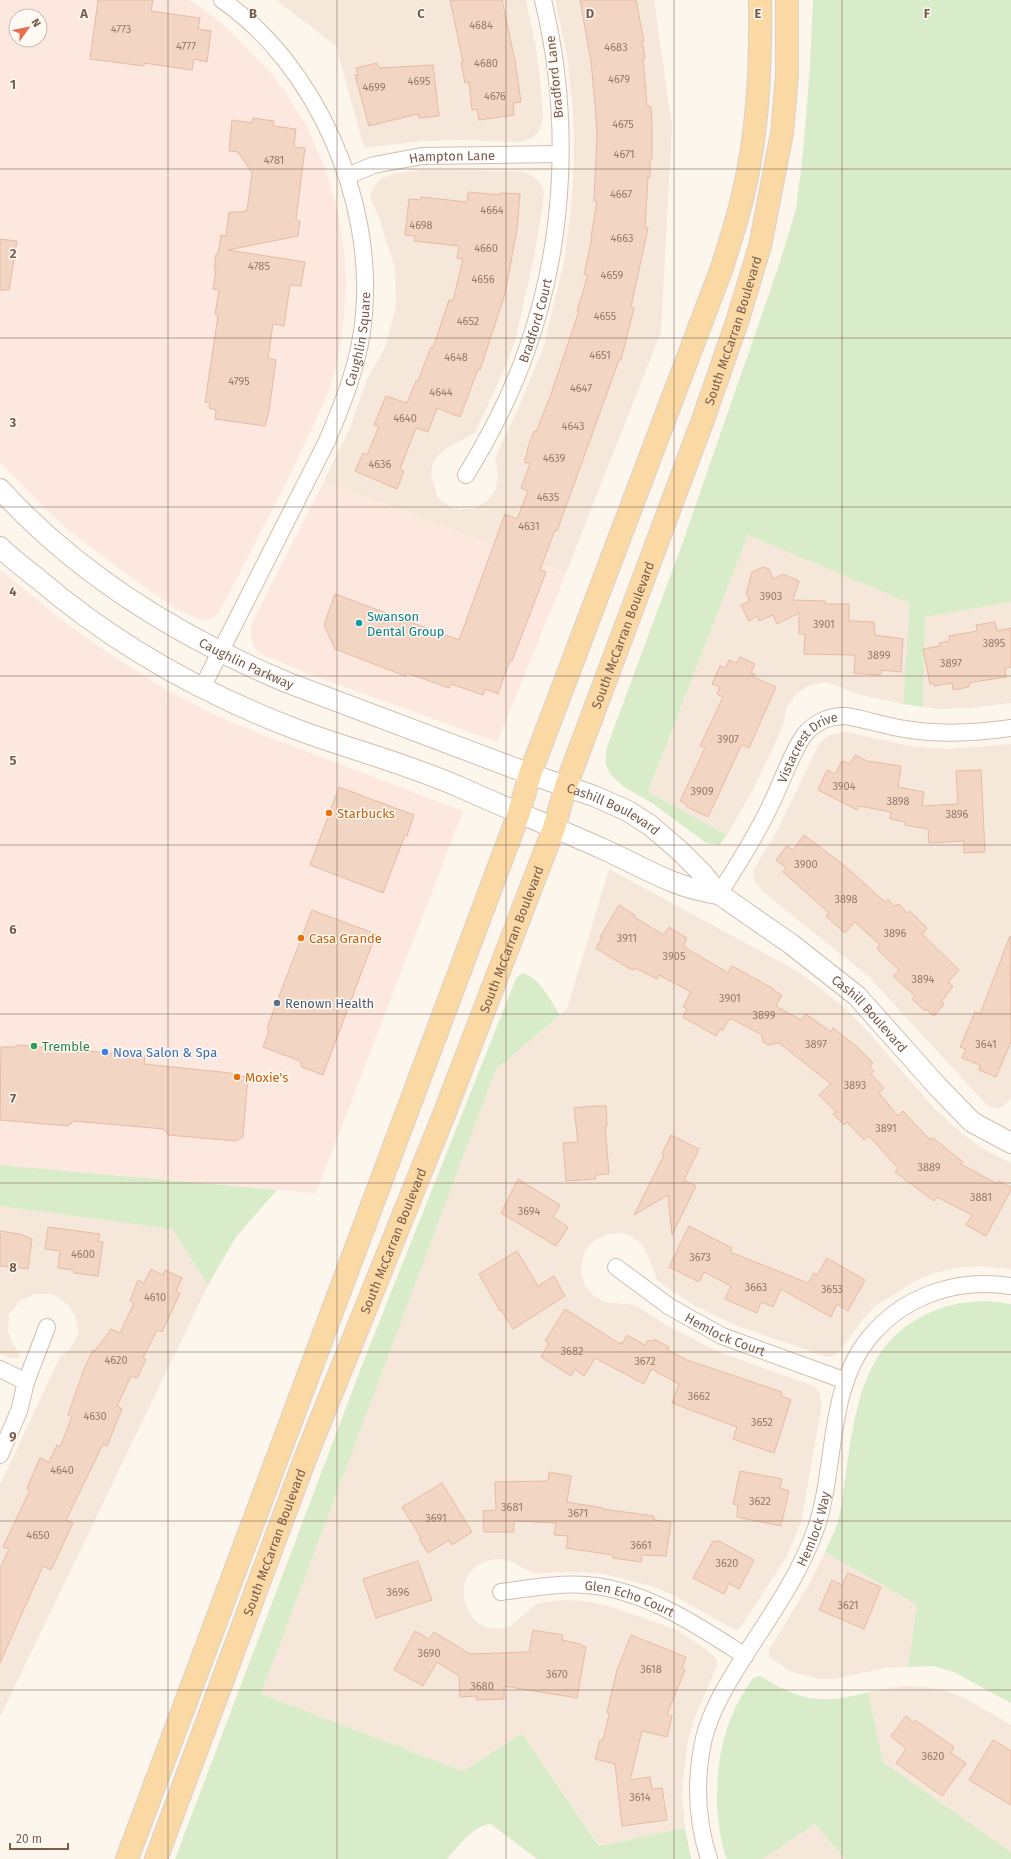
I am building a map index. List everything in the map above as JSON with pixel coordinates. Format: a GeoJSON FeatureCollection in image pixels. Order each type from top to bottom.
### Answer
{"type":"FeatureCollection","features":[{"type":"Feature","properties":{"kind":"main road","name":"South McCarran Boulevard"},"geometry":{"type":"LineString","coordinates":[[127,1859],[519,813],[530,774],[723,265],[740,210],[755,124],[761,62],[760,0]]}},
{"type":"Feature","properties":{"kind":"main road","name":"South McCarran Boulevard"},"geometry":{"type":"LineString","coordinates":[[156,1859],[305,1459],[445,1112],[554,828],[566,786],[704,417],[738,319],[760,246],[782,133],[787,76],[787,0]]}},
{"type":"Feature","properties":{"kind":"street","name":"Caughlin Square"},"geometry":{"type":"LineString","coordinates":[[202,688],[327,441],[341,407],[355,362],[364,315],[365,273],[356,203],[333,140],[317,108],[295,74],[238,11],[222,0]]}},
{"type":"Feature","properties":{"kind":"street","name":"Bradford Lane"},"geometry":{"type":"LineString","coordinates":[[543,0],[549,24],[556,75],[560,154]]}},
{"type":"Feature","properties":{"kind":"street","name":"Hampton Lane"},"geometry":{"type":"LineString","coordinates":[[347,176],[374,165],[422,156],[560,154]]}},
{"type":"Feature","properties":{"kind":"street","name":"Bradford Court"},"geometry":{"type":"LineString","coordinates":[[466,474],[489,436],[510,392],[530,338],[550,260],[556,223],[560,154]]}},
{"type":"Feature","properties":{"kind":"street","name":"Caughlin Parkway"},"geometry":{"type":"LineString","coordinates":[[0,489],[41,529],[118,592],[161,619],[220,652],[286,682],[530,774]]}},
{"type":"Feature","properties":{"kind":"street"},"geometry":{"type":"LineString","coordinates":[[0,546],[48,588],[86,618],[134,650],[235,705],[291,728],[439,778],[519,813]]}},
{"type":"Feature","properties":{"kind":"street","name":"Vistacrest Drive"},"geometry":{"type":"LineString","coordinates":[[719,894],[771,804],[800,743],[806,733],[816,724],[830,717],[845,716],[907,729],[947,733],[1011,728]]}},
{"type":"Feature","properties":{"kind":"street","name":"Cashill Boulevard"},"geometry":{"type":"LineString","coordinates":[[530,774],[594,796],[628,811],[651,826],[680,850],[719,894],[791,944],[841,983],[876,1016],[958,1109],[972,1122],[1011,1142]]}},
{"type":"Feature","properties":{"kind":"street","name":"Cashill Boulevard"},"geometry":{"type":"LineString","coordinates":[[519,813],[679,886],[719,894]]}},
{"type":"Feature","properties":{"kind":"street","name":"Hemlock Court"},"geometry":{"type":"LineString","coordinates":[[616,1267],[670,1307],[722,1336],[846,1381]]}},
{"type":"Feature","properties":{"kind":"street","name":"Hemlock Way"},"geometry":{"type":"LineString","coordinates":[[709,1859],[700,1819],[697,1792],[700,1762],[705,1736],[715,1708],[795,1575],[807,1551],[822,1510],[841,1398],[846,1381],[857,1355],[868,1338],[882,1323],[901,1309],[921,1298],[945,1289],[968,1284],[991,1283],[1011,1286]]}},
{"type":"Feature","properties":{"kind":"street"},"geometry":{"type":"LineString","coordinates":[[0,1455],[19,1411],[26,1382],[47,1327]]}},
{"type":"Feature","properties":{"kind":"street"},"geometry":{"type":"LineString","coordinates":[[0,1369],[26,1382]]}},
{"type":"Feature","properties":{"kind":"street","name":"Glen Echo Court"},"geometry":{"type":"LineString","coordinates":[[502,1592],[539,1586],[567,1584],[608,1588],[630,1594],[661,1606],[745,1656]]}},
{"type":"Feature","properties":{"kind":"shaded area"},"geometry":{"type":"Polygon","coordinates":[[[0,0],[189,0],[213,16],[266,67],[284,90],[308,129],[325,168],[337,208],[344,250],[346,287],[343,325],[337,364],[327,396],[288,479],[219,613],[213,618],[202,620],[176,609],[126,574],[62,525],[0,463],[0,0]]]}},
{"type":"Feature","properties":{"kind":"shaded area"},"geometry":{"type":"Polygon","coordinates":[[[276,0],[526,0],[536,48],[540,79],[543,117],[539,131],[533,138],[520,142],[463,140],[421,141],[364,148],[336,46],[276,0]]]}},
{"type":"Feature","properties":{"kind":"shaded area"},"geometry":{"type":"Polygon","coordinates":[[[555,0],[654,0],[672,126],[661,332],[566,573],[324,481],[349,430],[367,379],[385,348],[396,306],[395,269],[380,220],[370,198],[373,187],[381,179],[396,173],[423,170],[521,171],[533,176],[541,184],[544,192],[534,257],[515,341],[503,372],[475,433],[444,450],[434,460],[431,473],[437,497],[448,505],[461,510],[474,508],[487,501],[496,489],[498,474],[495,458],[518,409],[543,349],[564,262],[571,210],[574,159],[573,111],[567,55],[555,0]]]}},
{"type":"Feature","properties":{"kind":"shaded area"},"geometry":{"type":"Polygon","coordinates":[[[324,481],[566,573],[497,742],[307,673],[263,655],[254,648],[251,637],[251,625],[324,481]]]}},
{"type":"Feature","properties":{"kind":"shaded area"},"geometry":{"type":"Polygon","coordinates":[[[748,535],[911,603],[903,704],[861,695],[827,682],[811,685],[797,693],[787,706],[783,725],[776,742],[752,791],[727,835],[648,793],[748,535]]]}},
{"type":"Feature","properties":{"kind":"shaded area"},"geometry":{"type":"Polygon","coordinates":[[[0,570],[65,622],[105,651],[168,691],[219,717],[463,811],[316,1193],[0,1165],[0,570]]]}},
{"type":"Feature","properties":{"kind":"shaded area"},"geometry":{"type":"Polygon","coordinates":[[[1011,602],[1011,703],[971,708],[939,709],[923,707],[925,617],[1011,602]]]}},
{"type":"Feature","properties":{"kind":"shaded area"},"geometry":{"type":"Polygon","coordinates":[[[845,732],[910,746],[947,749],[1011,744],[1011,1097],[1010,1100],[1000,1108],[991,1107],[983,1101],[869,977],[762,891],[755,882],[753,871],[778,829],[819,744],[830,735],[845,732]]]}},
{"type":"Feature","properties":{"kind":"shaded area"},"geometry":{"type":"Polygon","coordinates":[[[609,869],[797,971],[844,1007],[869,1033],[935,1109],[961,1133],[982,1148],[1011,1163],[1011,1269],[978,1266],[955,1268],[935,1273],[917,1280],[877,1305],[863,1319],[840,1351],[834,1356],[827,1357],[740,1327],[695,1306],[657,1280],[642,1245],[633,1237],[622,1233],[608,1234],[595,1240],[586,1249],[582,1261],[581,1273],[585,1285],[593,1295],[604,1302],[635,1305],[668,1326],[721,1353],[814,1386],[819,1391],[821,1400],[821,1410],[801,1522],[786,1558],[739,1629],[734,1630],[671,1594],[651,1586],[604,1574],[580,1572],[532,1573],[513,1562],[502,1559],[489,1560],[478,1565],[469,1573],[464,1584],[464,1597],[468,1610],[475,1621],[485,1627],[499,1629],[510,1626],[538,1603],[564,1600],[582,1601],[606,1605],[675,1629],[697,1643],[717,1660],[717,1666],[694,1719],[687,1746],[682,1792],[685,1828],[600,1846],[522,1735],[463,1771],[261,1694],[496,1069],[567,1009],[609,869]]]}},
{"type":"Feature","properties":{"kind":"shaded area"},"geometry":{"type":"Polygon","coordinates":[[[0,1206],[172,1229],[208,1285],[0,1717],[0,1485],[60,1357],[70,1349],[79,1333],[75,1316],[68,1305],[53,1294],[34,1294],[20,1301],[9,1314],[8,1331],[13,1345],[20,1354],[19,1358],[10,1358],[0,1353],[0,1206]]]}},
{"type":"Feature","properties":{"kind":"shaded area"},"geometry":{"type":"Polygon","coordinates":[[[825,1552],[917,1605],[908,1667],[885,1668],[835,1679],[818,1679],[791,1672],[772,1659],[769,1655],[769,1650],[808,1586],[825,1552]]]}},
{"type":"Feature","properties":{"kind":"shaded area"},"geometry":{"type":"Polygon","coordinates":[[[903,1686],[926,1687],[947,1691],[968,1700],[1011,1725],[1011,1852],[883,1762],[868,1692],[903,1686]]]}},
{"type":"Feature","properties":{"kind":"shaded area"},"geometry":{"type":"Polygon","coordinates":[[[815,1824],[845,1859],[763,1859],[815,1824]]]}},
{"type":"Feature","properties":{"kind":"green space"},"geometry":{"type":"Polygon","coordinates":[[[813,0],[1011,0],[1011,602],[925,617],[923,707],[903,704],[910,603],[748,535],[648,792],[727,835],[719,845],[706,843],[652,803],[624,787],[610,774],[605,762],[607,747],[681,547],[779,265],[796,209],[803,153],[810,66],[813,0]]]}},
{"type":"Feature","properties":{"kind":"green space"},"geometry":{"type":"Polygon","coordinates":[[[523,973],[535,980],[540,985],[560,1015],[496,1069],[261,1694],[463,1771],[522,1734],[599,1846],[685,1828],[691,1859],[537,1859],[491,1824],[478,1828],[461,1843],[447,1859],[175,1859],[361,1368],[513,986],[517,977],[523,973]]]}},
{"type":"Feature","properties":{"kind":"green space"},"geometry":{"type":"Polygon","coordinates":[[[0,1165],[277,1190],[236,1237],[208,1285],[172,1229],[0,1206],[0,1165]]]}},
{"type":"Feature","properties":{"kind":"green space"},"geometry":{"type":"Polygon","coordinates":[[[989,1301],[1011,1304],[1011,1703],[954,1672],[933,1666],[908,1667],[917,1605],[825,1552],[835,1530],[839,1516],[856,1413],[862,1391],[870,1371],[881,1352],[896,1335],[914,1321],[933,1311],[950,1305],[989,1301]]]}},
{"type":"Feature","properties":{"kind":"green space"},"geometry":{"type":"Polygon","coordinates":[[[760,1676],[788,1691],[812,1698],[837,1698],[868,1692],[883,1762],[1011,1852],[1011,1859],[845,1859],[815,1824],[763,1859],[727,1859],[720,1831],[717,1802],[717,1785],[721,1752],[729,1722],[743,1693],[753,1678],[760,1676]]]}},
{"type":"Feature","properties":{"kind":"building"},"geometry":{"type":"Polygon","coordinates":[[[98,0],[153,0],[151,11],[200,18],[198,29],[211,31],[207,62],[194,59],[192,70],[144,63],[144,66],[90,59],[98,0]]]}},
{"type":"Feature","properties":{"kind":"building"},"geometry":{"type":"Polygon","coordinates":[[[450,0],[502,0],[515,61],[521,102],[513,103],[514,115],[479,120],[477,109],[472,110],[469,82],[465,83],[461,62],[463,62],[450,0]]]}},
{"type":"Feature","properties":{"kind":"building"},"geometry":{"type":"Polygon","coordinates":[[[580,0],[636,0],[644,41],[642,41],[645,58],[643,58],[647,106],[651,107],[652,122],[652,160],[650,160],[650,177],[648,177],[645,227],[648,228],[631,307],[634,308],[621,360],[619,360],[557,531],[555,530],[540,570],[546,572],[512,661],[510,660],[498,694],[486,689],[483,695],[451,684],[449,688],[407,673],[405,676],[335,649],[324,625],[335,594],[459,640],[505,514],[517,519],[528,491],[521,488],[530,464],[524,462],[527,450],[550,397],[579,311],[577,311],[588,275],[584,275],[592,237],[597,201],[594,201],[597,135],[595,104],[591,62],[580,0]]]}},
{"type":"Feature","properties":{"kind":"building"},"geometry":{"type":"Polygon","coordinates":[[[377,63],[379,68],[433,65],[439,116],[419,118],[418,114],[369,126],[355,75],[358,75],[356,68],[377,63]]]}},
{"type":"Feature","properties":{"kind":"building"},"geometry":{"type":"Polygon","coordinates":[[[253,118],[274,121],[273,126],[296,129],[294,147],[305,148],[296,219],[300,221],[298,236],[228,250],[305,262],[301,286],[290,285],[284,326],[273,324],[268,358],[276,360],[269,411],[265,426],[215,419],[216,410],[209,408],[210,403],[205,402],[218,316],[215,314],[219,290],[213,289],[216,270],[214,270],[216,254],[218,254],[221,235],[226,236],[229,212],[247,211],[252,173],[238,152],[229,151],[232,120],[252,123],[253,118]]]}},
{"type":"Feature","properties":{"kind":"building"},"geometry":{"type":"Polygon","coordinates":[[[468,192],[500,195],[500,193],[520,194],[517,229],[505,294],[480,370],[478,369],[460,417],[437,408],[428,432],[416,428],[400,469],[404,471],[397,489],[355,471],[363,453],[367,455],[379,426],[374,425],[386,396],[407,403],[416,381],[418,381],[431,347],[433,348],[449,300],[453,301],[463,259],[457,258],[459,246],[414,241],[415,236],[405,235],[409,199],[421,200],[421,197],[467,202],[468,192]]]}},
{"type":"Feature","properties":{"kind":"building"},"geometry":{"type":"Polygon","coordinates":[[[0,239],[17,241],[9,290],[0,290],[0,239]]]}},
{"type":"Feature","properties":{"kind":"building"},"geometry":{"type":"Polygon","coordinates":[[[763,567],[769,569],[773,579],[783,574],[799,581],[793,600],[825,601],[825,604],[849,604],[849,621],[874,622],[875,635],[903,639],[901,672],[881,670],[881,674],[876,675],[854,673],[855,655],[804,654],[805,634],[799,634],[799,613],[777,624],[773,615],[759,621],[757,616],[749,621],[741,605],[750,601],[746,594],[752,572],[763,567]]]}},
{"type":"Feature","properties":{"kind":"building"},"geometry":{"type":"Polygon","coordinates":[[[995,622],[997,631],[1011,628],[1011,667],[1005,668],[1006,677],[974,682],[969,684],[969,687],[953,690],[952,683],[934,686],[934,683],[930,684],[923,649],[940,646],[939,643],[949,641],[949,636],[977,631],[976,625],[995,622]]]}},
{"type":"Feature","properties":{"kind":"building"},"geometry":{"type":"Polygon","coordinates":[[[740,657],[755,664],[751,673],[755,674],[753,677],[776,687],[749,748],[742,744],[708,817],[687,807],[686,804],[680,801],[705,748],[700,746],[723,697],[717,694],[720,687],[712,684],[720,666],[726,668],[729,660],[737,663],[740,657]]]}},
{"type":"Feature","properties":{"kind":"building"},"geometry":{"type":"Polygon","coordinates":[[[855,755],[867,761],[901,766],[898,787],[924,792],[922,806],[958,804],[956,771],[981,770],[985,852],[964,853],[964,841],[929,843],[928,829],[905,825],[905,822],[890,819],[891,812],[859,806],[857,810],[818,790],[827,770],[835,774],[842,761],[850,764],[855,755]]]}},
{"type":"Feature","properties":{"kind":"building"},"geometry":{"type":"Polygon","coordinates":[[[339,787],[414,815],[407,836],[405,835],[383,893],[310,865],[339,787]]]}},
{"type":"Feature","properties":{"kind":"building"},"geometry":{"type":"Polygon","coordinates":[[[804,835],[845,866],[885,902],[888,899],[894,906],[899,904],[907,913],[910,911],[927,928],[922,934],[959,970],[948,982],[953,986],[941,1002],[944,1004],[934,1016],[926,1009],[925,1011],[912,999],[915,996],[893,976],[899,970],[877,949],[880,945],[855,922],[845,933],[826,916],[829,913],[783,872],[786,868],[776,860],[787,846],[793,850],[804,835]]]}},
{"type":"Feature","properties":{"kind":"building"},"geometry":{"type":"Polygon","coordinates":[[[619,905],[635,915],[634,917],[664,935],[669,927],[687,938],[683,946],[728,973],[732,966],[774,989],[773,990],[782,995],[776,1006],[801,1020],[806,1014],[831,1032],[833,1028],[857,1047],[873,1063],[869,1066],[874,1071],[871,1074],[884,1088],[879,1093],[898,1116],[903,1111],[929,1139],[933,1138],[963,1162],[961,1164],[997,1184],[999,1181],[1011,1187],[1011,1190],[986,1236],[966,1225],[972,1215],[937,1197],[934,1201],[895,1172],[898,1168],[869,1136],[864,1140],[847,1122],[844,1125],[833,1114],[836,1112],[819,1095],[831,1084],[779,1043],[769,1045],[763,1042],[762,1035],[730,1018],[722,1031],[720,1029],[716,1036],[683,1017],[687,1009],[683,1007],[691,992],[659,975],[657,979],[635,968],[634,970],[630,969],[597,949],[596,948],[602,938],[600,937],[619,905]]]}},
{"type":"Feature","properties":{"kind":"building"},"geometry":{"type":"Polygon","coordinates":[[[312,910],[376,934],[323,1075],[302,1067],[300,1061],[263,1047],[269,1031],[267,1028],[312,910]]]}},
{"type":"Feature","properties":{"kind":"building"},"geometry":{"type":"Polygon","coordinates":[[[1010,936],[1011,1042],[996,1077],[979,1070],[980,1065],[962,1058],[966,1049],[960,1047],[975,1012],[980,1014],[1010,936]]]}},
{"type":"Feature","properties":{"kind":"building"},"geometry":{"type":"Polygon","coordinates":[[[18,1045],[145,1056],[144,1064],[231,1073],[235,1076],[248,1077],[243,1137],[236,1141],[168,1135],[164,1129],[74,1121],[68,1126],[0,1120],[1,1047],[15,1047],[18,1045]]]}},
{"type":"Feature","properties":{"kind":"building"},"geometry":{"type":"Polygon","coordinates":[[[606,1106],[607,1126],[605,1126],[609,1174],[595,1175],[596,1179],[566,1181],[563,1143],[578,1142],[574,1108],[606,1106]]]}},
{"type":"Feature","properties":{"kind":"building"},"geometry":{"type":"Polygon","coordinates":[[[671,1135],[699,1149],[684,1180],[696,1186],[672,1235],[668,1195],[634,1215],[664,1155],[662,1154],[671,1135]]]}},
{"type":"Feature","properties":{"kind":"building"},"geometry":{"type":"Polygon","coordinates":[[[518,1179],[560,1205],[553,1217],[568,1227],[556,1246],[501,1213],[518,1179]]]}},
{"type":"Feature","properties":{"kind":"building"},"geometry":{"type":"Polygon","coordinates":[[[689,1226],[732,1248],[730,1252],[808,1283],[814,1273],[817,1275],[827,1258],[865,1280],[848,1311],[837,1304],[831,1317],[781,1289],[773,1307],[761,1302],[757,1313],[725,1299],[731,1286],[704,1272],[699,1282],[669,1267],[689,1226]]]}},
{"type":"Feature","properties":{"kind":"building"},"geometry":{"type":"Polygon","coordinates":[[[48,1227],[100,1234],[98,1241],[103,1242],[98,1276],[74,1273],[74,1270],[58,1268],[60,1251],[45,1249],[48,1227]]]}},
{"type":"Feature","properties":{"kind":"building"},"geometry":{"type":"Polygon","coordinates":[[[0,1231],[19,1234],[32,1239],[28,1269],[0,1266],[0,1231]]]}},
{"type":"Feature","properties":{"kind":"building"},"geometry":{"type":"Polygon","coordinates":[[[517,1251],[538,1286],[554,1276],[565,1296],[513,1329],[501,1310],[500,1311],[479,1274],[517,1251]]]}},
{"type":"Feature","properties":{"kind":"building"},"geometry":{"type":"Polygon","coordinates":[[[151,1269],[163,1275],[165,1270],[182,1278],[176,1291],[180,1293],[162,1332],[157,1330],[143,1358],[146,1359],[137,1378],[131,1376],[117,1406],[122,1409],[107,1446],[103,1444],[66,1520],[73,1523],[51,1570],[43,1566],[0,1663],[0,1568],[9,1549],[3,1547],[30,1490],[27,1488],[40,1458],[49,1462],[57,1445],[60,1447],[72,1417],[68,1415],[84,1369],[93,1350],[95,1351],[111,1329],[120,1333],[134,1303],[130,1301],[138,1280],[144,1283],[151,1269]]]}},
{"type":"Feature","properties":{"kind":"building"},"geometry":{"type":"Polygon","coordinates":[[[565,1309],[620,1344],[621,1342],[622,1344],[627,1335],[645,1345],[648,1340],[653,1342],[654,1339],[669,1347],[668,1350],[687,1360],[782,1392],[781,1396],[791,1400],[774,1453],[733,1439],[737,1427],[672,1403],[679,1384],[651,1369],[644,1384],[595,1358],[584,1376],[575,1369],[571,1376],[541,1357],[549,1343],[545,1341],[565,1309]]]}},
{"type":"Feature","properties":{"kind":"building"},"geometry":{"type":"Polygon","coordinates":[[[740,1471],[782,1479],[780,1488],[789,1491],[781,1526],[737,1517],[738,1505],[733,1504],[740,1471]]]}},
{"type":"Feature","properties":{"kind":"building"},"geometry":{"type":"Polygon","coordinates":[[[549,1472],[571,1476],[567,1502],[654,1516],[654,1520],[671,1522],[666,1556],[642,1555],[641,1562],[613,1558],[613,1555],[566,1548],[568,1536],[554,1535],[556,1523],[514,1521],[514,1532],[484,1532],[483,1511],[496,1510],[495,1482],[548,1481],[549,1472]]]}},
{"type":"Feature","properties":{"kind":"building"},"geometry":{"type":"Polygon","coordinates":[[[442,1483],[472,1532],[452,1545],[449,1540],[428,1553],[419,1539],[421,1538],[402,1507],[442,1483]]]}},
{"type":"Feature","properties":{"kind":"building"},"geometry":{"type":"Polygon","coordinates":[[[713,1541],[719,1541],[754,1560],[739,1589],[729,1583],[724,1594],[693,1578],[713,1541]]]}},
{"type":"Feature","properties":{"kind":"building"},"geometry":{"type":"Polygon","coordinates":[[[418,1561],[432,1600],[376,1618],[363,1579],[418,1561]]]}},
{"type":"Feature","properties":{"kind":"building"},"geometry":{"type":"Polygon","coordinates":[[[848,1573],[881,1587],[864,1629],[819,1610],[832,1580],[842,1585],[848,1573]]]}},
{"type":"Feature","properties":{"kind":"building"},"geometry":{"type":"Polygon","coordinates":[[[533,1630],[563,1635],[562,1640],[586,1647],[577,1698],[504,1686],[504,1699],[477,1700],[476,1696],[460,1697],[459,1676],[437,1662],[423,1686],[394,1670],[415,1631],[429,1639],[434,1632],[470,1654],[529,1652],[533,1630]]]}},
{"type":"Feature","properties":{"kind":"building"},"geometry":{"type":"Polygon","coordinates":[[[631,1635],[686,1657],[682,1668],[685,1670],[667,1714],[672,1716],[667,1737],[642,1731],[630,1780],[650,1777],[652,1789],[662,1788],[667,1820],[622,1826],[615,1764],[595,1759],[600,1740],[603,1740],[609,1715],[607,1712],[617,1670],[631,1635]]]}},
{"type":"Feature","properties":{"kind":"building"},"geometry":{"type":"Polygon","coordinates":[[[906,1716],[913,1722],[915,1720],[954,1747],[951,1753],[966,1763],[942,1796],[896,1763],[906,1749],[891,1736],[906,1716]]]}},
{"type":"Feature","properties":{"kind":"building"},"geometry":{"type":"Polygon","coordinates":[[[993,1740],[1011,1751],[1011,1805],[969,1780],[993,1740]]]}},
{"type":"Feature","properties":{"kind":"place","name":"Swanson Dental Group"},"geometry":{"type":"Point","coordinates":[359,623]}},
{"type":"Feature","properties":{"kind":"place","name":"Starbucks"},"geometry":{"type":"Point","coordinates":[329,813]}},
{"type":"Feature","properties":{"kind":"place","name":"Casa Grande"},"geometry":{"type":"Point","coordinates":[301,938]}},
{"type":"Feature","properties":{"kind":"place","name":"Renown Health"},"geometry":{"type":"Point","coordinates":[277,1003]}},
{"type":"Feature","properties":{"kind":"place","name":"Tremble"},"geometry":{"type":"Point","coordinates":[34,1046]}},
{"type":"Feature","properties":{"kind":"place","name":"Nova Salon & Spa"},"geometry":{"type":"Point","coordinates":[105,1052]}},
{"type":"Feature","properties":{"kind":"place","name":"Moxie's"},"geometry":{"type":"Point","coordinates":[237,1077]}}]}
